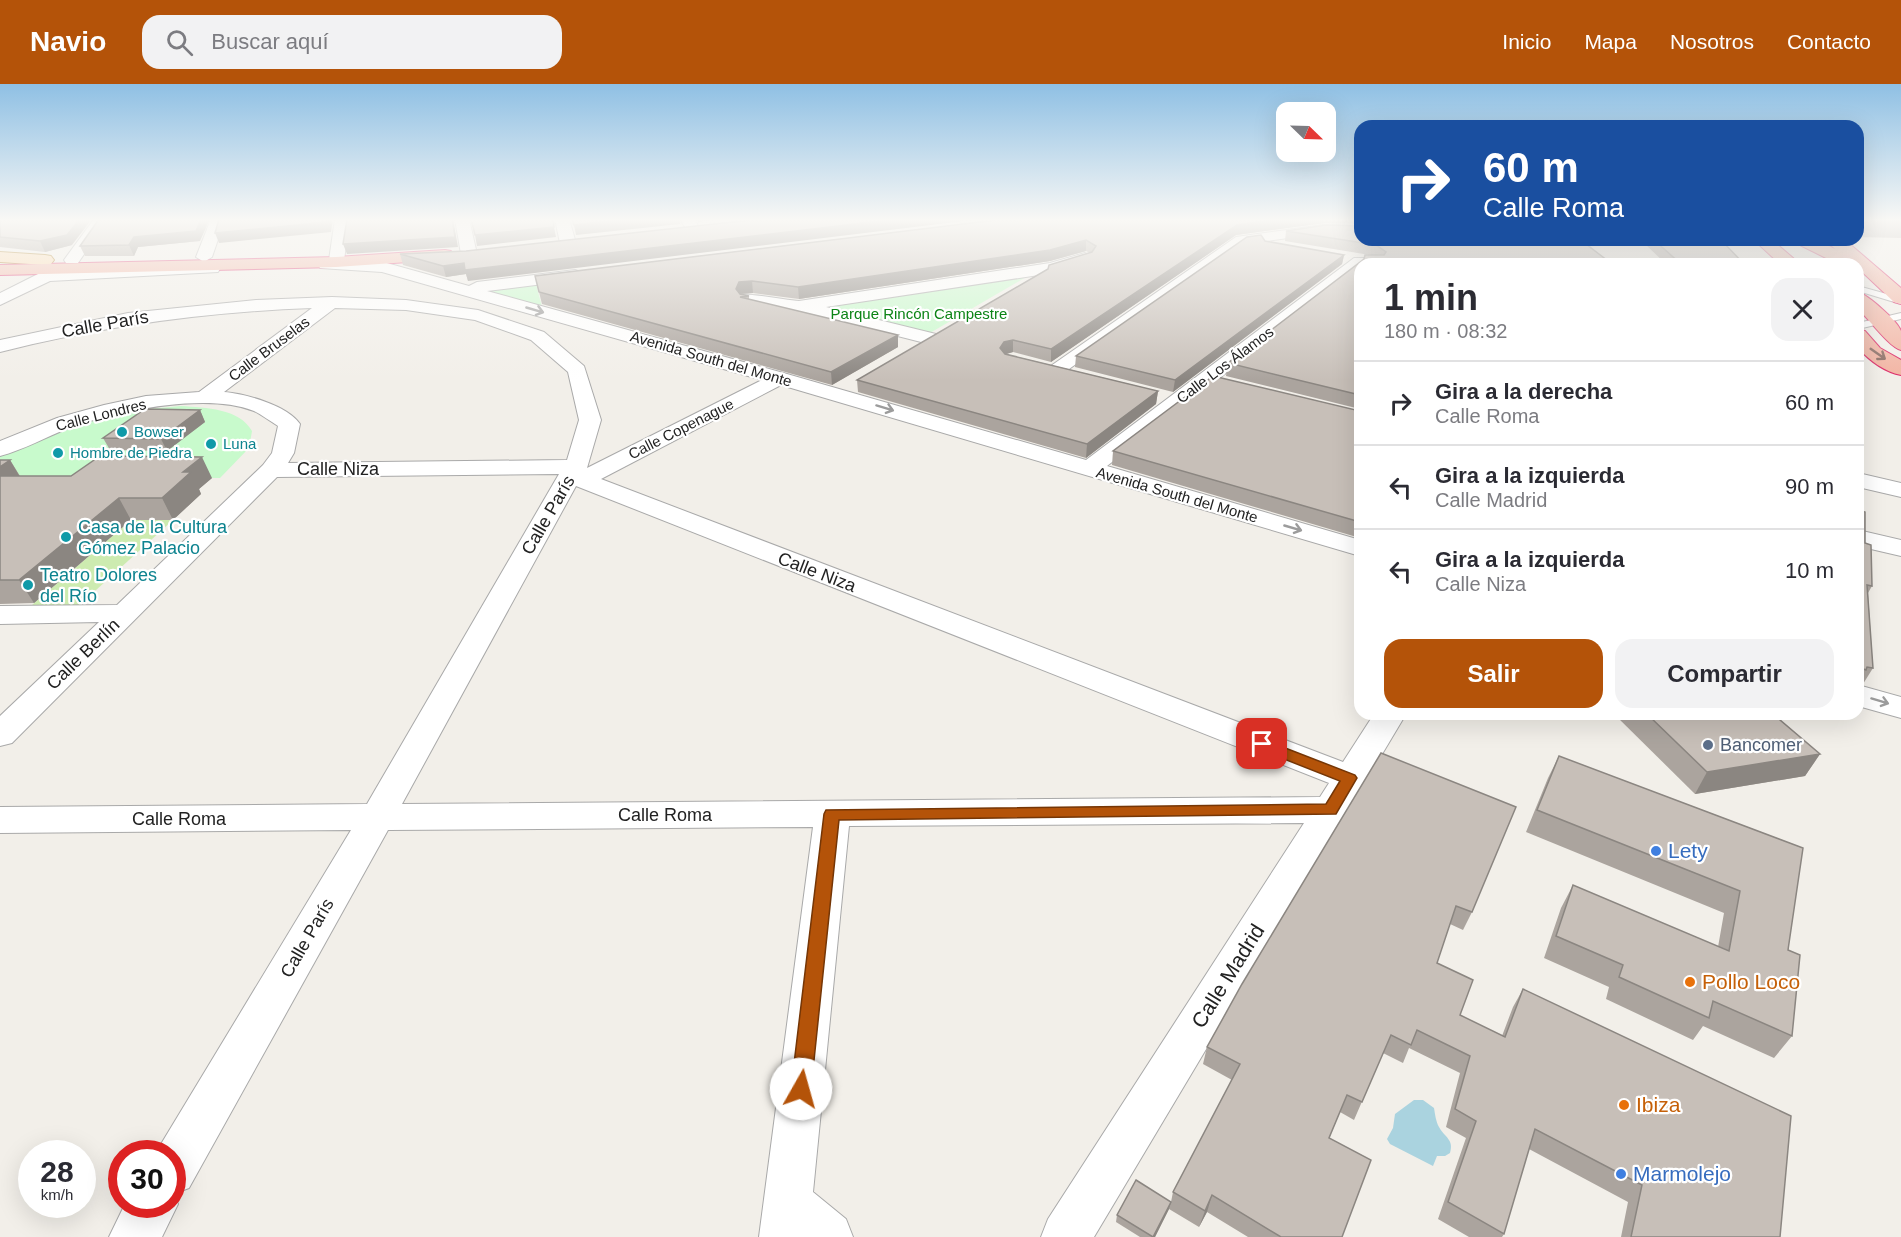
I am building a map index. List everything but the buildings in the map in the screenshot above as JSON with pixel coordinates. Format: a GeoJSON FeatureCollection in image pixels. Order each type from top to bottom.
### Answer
{"type":"FeatureCollection","features":[{"type":"Feature","properties":{"kind":"highway"},"geometry":{"type":"LineString","coordinates":[[1867,273],[1878,279]]}},
{"type":"Feature","properties":{"kind":"highway"},"geometry":{"type":"LineString","coordinates":[[1872,273],[1901,299]]}},
{"type":"Feature","properties":{"kind":"highway"},"geometry":{"type":"LineString","coordinates":[[1864,302],[1892,318],[1901,344]]}},
{"type":"Feature","properties":{"kind":"highway"},"geometry":{"type":"LineString","coordinates":[[1864,341],[1874,352],[1901,369]]}},
{"type":"Feature","properties":{"kind":"street"},"geometry":{"type":"LineString","coordinates":[[0,300],[40,273]]}},
{"type":"Feature","properties":{"kind":"street","name":"Avenida South del Monte"},"geometry":{"type":"LineString","coordinates":[[404,273],[836,394],[1354,546]]}},
{"type":"Feature","properties":{"kind":"street"},"geometry":{"type":"LineString","coordinates":[[462,289],[593,273]]}},
{"type":"Feature","properties":{"kind":"street"},"geometry":{"type":"LineString","coordinates":[[799,306],[1020,273]]}},
{"type":"Feature","properties":{"kind":"street"},"geometry":{"type":"LineString","coordinates":[[1012,292],[1044,273]]}},
{"type":"Feature","properties":{"kind":"street"},"geometry":{"type":"LineString","coordinates":[[1055,370],[1194,273]]}},
{"type":"Feature","properties":{"kind":"street","name":"Calle Los Álamos"},"geometry":{"type":"LineString","coordinates":[[1089,469],[1205,379],[1354,273]]}},
{"type":"Feature","properties":{"kind":"street"},"geometry":{"type":"LineString","coordinates":[[748,298],[763,303],[799,306],[933,339]]}},
{"type":"Feature","properties":{"kind":"street"},"geometry":{"type":"LineString","coordinates":[[461,313],[497,299]]}},
{"type":"Feature","properties":{"kind":"street","name":"Calle París"},"geometry":{"type":"LineString","coordinates":[[0,346],[147,316],[253,305],[332,302],[403,305],[461,313],[510,325],[536,335],[552,345],[574,365],[587,394],[590,420],[579,474],[186,1147]]}},
{"type":"Feature","properties":{"kind":"street","name":"Calle Bruselas"},"geometry":{"type":"LineString","coordinates":[[206,396],[332,302]]}},
{"type":"Feature","properties":{"kind":"street"},"geometry":{"type":"LineString","coordinates":[[536,335],[571,320]]}},
{"type":"Feature","properties":{"kind":"street"},"geometry":{"type":"LineString","coordinates":[[913,350],[953,327]]}},
{"type":"Feature","properties":{"kind":"street"},"geometry":{"type":"LineString","coordinates":[[1034,365],[1077,376]]}},
{"type":"Feature","properties":{"kind":"street","name":"Calle Copenague"},"geometry":{"type":"LineString","coordinates":[[579,474],[780,378]]}},
{"type":"Feature","properties":{"kind":"street"},"geometry":{"type":"LineString","coordinates":[[1205,379],[1227,385]]}},
{"type":"Feature","properties":{"kind":"street"},"geometry":{"type":"LineString","coordinates":[[836,394],[855,383]]}},
{"type":"Feature","properties":{"kind":"street","name":"Calle Londres"},"geometry":{"type":"LineString","coordinates":[[0,449],[80,418],[162,400],[206,396]]}},
{"type":"Feature","properties":{"kind":"street","name":"Calle Berlín"},"geometry":{"type":"LineString","coordinates":[[0,735],[271,470],[283,453],[289,424],[278,414],[257,403],[206,396]]}},
{"type":"Feature","properties":{"kind":"street"},"geometry":{"type":"LineString","coordinates":[[1155,396],[1177,401]]}},
{"type":"Feature","properties":{"kind":"street","name":"Calle Niza"},"geometry":{"type":"LineString","coordinates":[[271,470],[579,474],[1340,794]]}},
{"type":"Feature","properties":{"kind":"street"},"geometry":{"type":"LineString","coordinates":[[1864,481],[1901,490]]}},
{"type":"Feature","properties":{"kind":"street"},"geometry":{"type":"LineString","coordinates":[[1864,539],[1901,548]]}},
{"type":"Feature","properties":{"kind":"street"},"geometry":{"type":"LineString","coordinates":[[0,615],[125,613]]}},
{"type":"Feature","properties":{"kind":"street"},"geometry":{"type":"LineString","coordinates":[[1864,697],[1901,708]]}},
{"type":"Feature","properties":{"kind":"street","name":"Calle Madrid"},"geometry":{"type":"LineString","coordinates":[[1065,1237],[1386,720]]}},
{"type":"Feature","properties":{"kind":"street","name":"Calle Roma"},"geometry":{"type":"LineString","coordinates":[[0,820],[832,814],[1340,794]]}},
{"type":"Feature","properties":{"kind":"street"},"geometry":{"type":"LineString","coordinates":[[828,1237],[786,1220],[832,814]]}},
{"type":"Feature","properties":{"kind":"street"},"geometry":{"type":"LineString","coordinates":[[134,1237],[145,1218]]}},
{"type":"Feature","properties":{"kind":"lane"},"geometry":{"type":"LineString","coordinates":[[1864,290],[1901,299]]}},
{"type":"Feature","properties":{"kind":"lane"},"geometry":{"type":"LineString","coordinates":[[1864,325],[1892,318]]}},
{"type":"Feature","properties":{"kind":"green space","name":"Parque Rincón Campestre"},"geometry":{"type":"Polygon","coordinates":[[[1033,273],[923,337],[811,308],[1033,273]]]}},
{"type":"Feature","properties":{"kind":"green space"},"geometry":{"type":"Polygon","coordinates":[[[536,284],[542,307],[485,293],[492,290],[536,284]]]}},
{"type":"Feature","properties":{"kind":"green space"},"geometry":{"type":"Polygon","coordinates":[[[181,406],[211,409],[230,414],[246,423],[252,431],[249,448],[220,478],[111,477],[0,482],[0,448],[12,442],[126,411],[181,406]]]}},
{"type":"Feature","properties":{"kind":"green space"},"geometry":{"type":"Polygon","coordinates":[[[131,520],[173,520],[73,611],[25,611],[131,520]]]}},
{"type":"Feature","properties":{"kind":"water"},"geometry":{"type":"Polygon","coordinates":[[[1414,1100],[1423,1100],[1434,1108],[1438,1125],[1451,1145],[1450,1153],[1437,1156],[1433,1166],[1390,1144],[1387,1139],[1393,1128],[1395,1114],[1414,1100]]]}},
{"type":"Feature","properties":{"kind":"place","name":"Bowser"},"geometry":{"type":"Point","coordinates":[122,432]}},
{"type":"Feature","properties":{"kind":"place","name":"Luna"},"geometry":{"type":"Point","coordinates":[211,444]}},
{"type":"Feature","properties":{"kind":"place","name":"Hombre de Piedra"},"geometry":{"type":"Point","coordinates":[58,453]}},
{"type":"Feature","properties":{"kind":"place","name":"Casa de la Cultura Gómez Palacio"},"geometry":{"type":"Point","coordinates":[66,537]}},
{"type":"Feature","properties":{"kind":"place","name":"Teatro Dolores del Río"},"geometry":{"type":"Point","coordinates":[28,585]}},
{"type":"Feature","properties":{"kind":"place","name":"Bancomer"},"geometry":{"type":"Point","coordinates":[1708,745]}},
{"type":"Feature","properties":{"kind":"place","name":"Lety"},"geometry":{"type":"Point","coordinates":[1656,851]}},
{"type":"Feature","properties":{"kind":"place","name":"Pollo Loco"},"geometry":{"type":"Point","coordinates":[1690,982]}},
{"type":"Feature","properties":{"kind":"place","name":"Ibiza"},"geometry":{"type":"Point","coordinates":[1624,1105]}},
{"type":"Feature","properties":{"kind":"place","name":"Marmolejo"},"geometry":{"type":"Point","coordinates":[1621,1174]}},
{"type":"Feature","properties":{"kind":"route"},"geometry":{"type":"LineString","coordinates":[[801,1089],[832,814],[1331,810],[1350,778],[1262,744]]}}]}
